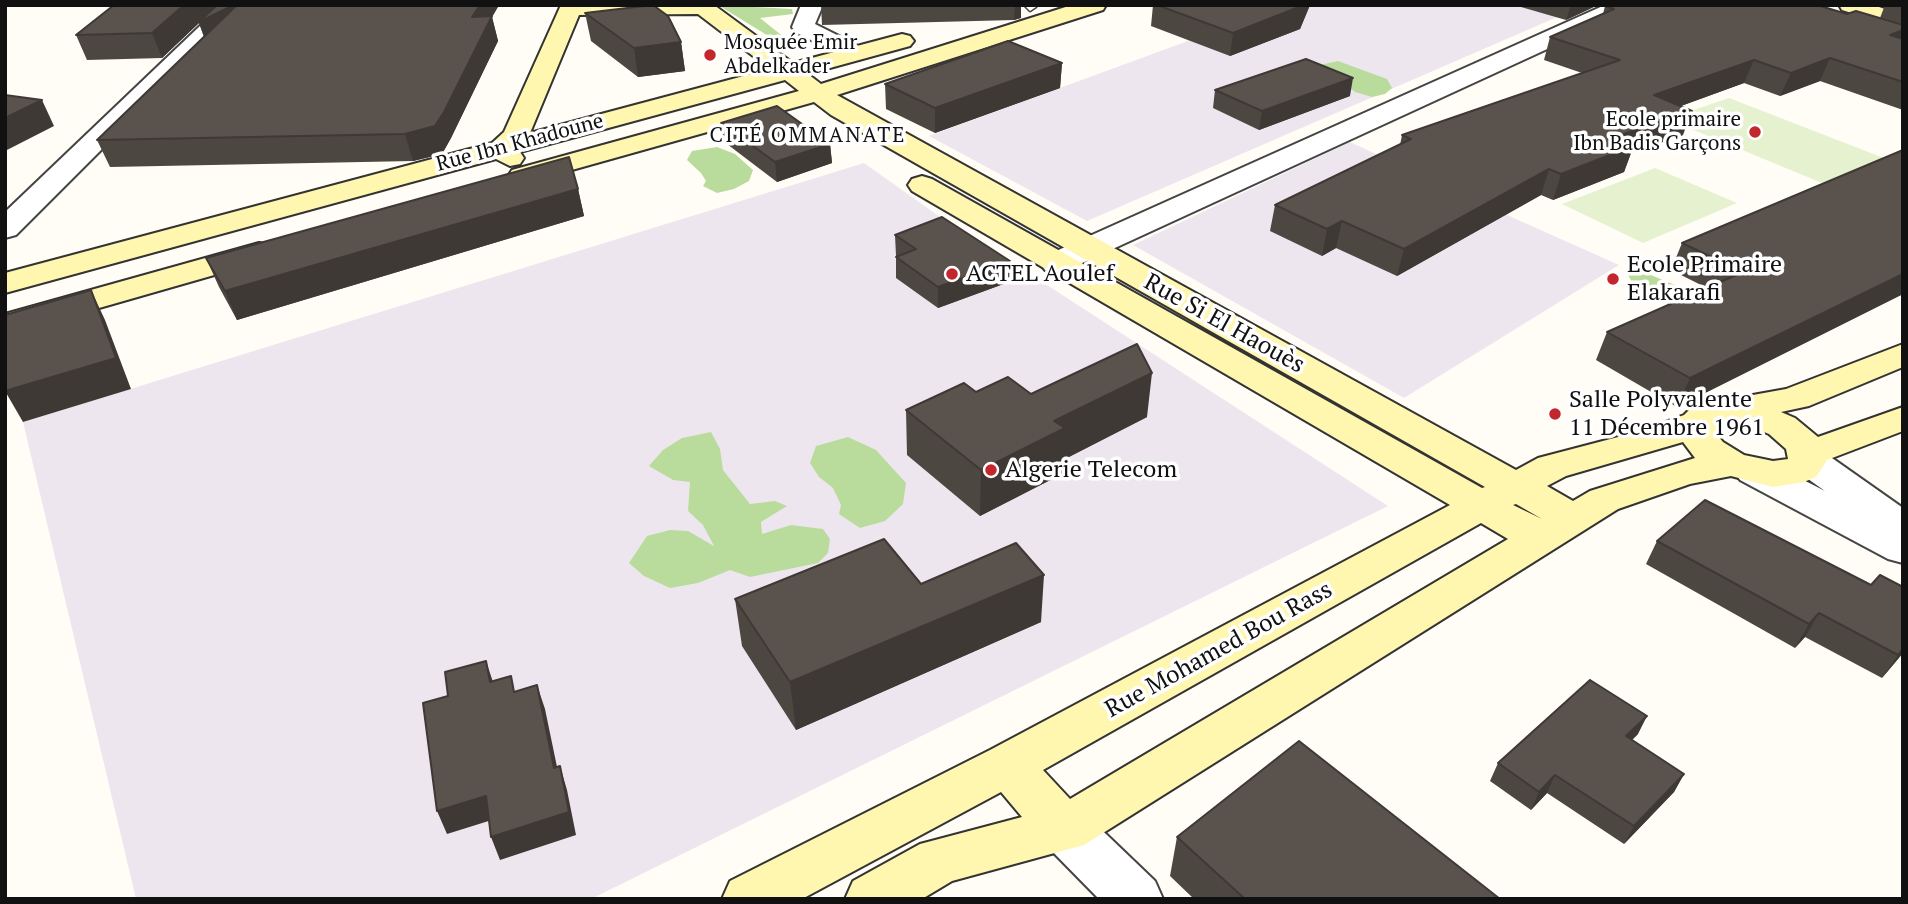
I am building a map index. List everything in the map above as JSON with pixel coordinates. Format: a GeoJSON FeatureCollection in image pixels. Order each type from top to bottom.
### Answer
{"type":"FeatureCollection","features":[{"type":"Feature","properties":{"kind":"street"},"geometry":{"type":"LineString","coordinates":[[5,229],[235,5]]}},
{"type":"Feature","properties":{"kind":"street"},"geometry":{"type":"LineString","coordinates":[[812,5],[803,27],[855,53]]}},
{"type":"Feature","properties":{"kind":"street","name":"Rue Ibn Khadoune"},"geometry":{"type":"LineString","coordinates":[[502,149],[512,178],[783,88],[855,53],[1038,9],[1095,5]]}},
{"type":"Feature","properties":{"kind":"street"},"geometry":{"type":"LineString","coordinates":[[1056,263],[1624,5]]}},
{"type":"Feature","properties":{"kind":"street"},"geometry":{"type":"LineString","coordinates":[[1850,5],[1903,22]]}},
{"type":"Feature","properties":{"kind":"street"},"geometry":{"type":"LineString","coordinates":[[502,149],[516,135],[570,7],[701,6]]}},
{"type":"Feature","properties":{"kind":"street","name":"Rue Si El Haouès"},"geometry":{"type":"LineString","coordinates":[[701,6],[783,88],[970,213],[1056,263],[1498,496]]}},
{"type":"Feature","properties":{"kind":"street","name":"Rue Ibn Khadoune"},"geometry":{"type":"LineString","coordinates":[[783,88],[815,94],[1038,9]]}},
{"type":"Feature","properties":{"kind":"street"},"geometry":{"type":"LineString","coordinates":[[1827,17],[1903,41]]}},
{"type":"Feature","properties":{"kind":"street","name":"Rue Ibn Khadoune"},"geometry":{"type":"LineString","coordinates":[[5,283],[745,81]]}},
{"type":"Feature","properties":{"kind":"street","name":"Rue Si El Haouès"},"geometry":{"type":"LineString","coordinates":[[745,81],[783,88]]}},
{"type":"Feature","properties":{"kind":"street","name":"Rue Si El Haouès"},"geometry":{"type":"LineString","coordinates":[[815,94],[1088,248],[1558,530]]}},
{"type":"Feature","properties":{"kind":"street"},"geometry":{"type":"LineString","coordinates":[[444,164],[465,192]]}},
{"type":"Feature","properties":{"kind":"street"},"geometry":{"type":"LineString","coordinates":[[970,213],[1001,199]]}},
{"type":"Feature","properties":{"kind":"street"},"geometry":{"type":"LineString","coordinates":[[5,325],[281,245]]}},
{"type":"Feature","properties":{"kind":"street","name":"Rue Mohamed Bou Rass"},"geometry":{"type":"LineString","coordinates":[[749,899],[1008,765],[1552,467],[1654,439],[1715,417],[1796,398],[1903,354]]}},
{"type":"Feature","properties":{"kind":"street"},"geometry":{"type":"LineString","coordinates":[[1903,528],[1808,457],[1804,444],[1782,426],[1749,413],[1715,417],[1696,429],[1702,443],[1743,468],[1903,549]]}},
{"type":"Feature","properties":{"kind":"street"},"geometry":{"type":"LineString","coordinates":[[872,899],[939,861],[1065,830],[1604,500],[1683,473],[1743,468],[1790,473],[1802,468],[1808,457],[1903,418]]}},
{"type":"Feature","properties":{"kind":"street"},"geometry":{"type":"LineString","coordinates":[[1008,765],[1065,830],[1136,899]]}},
{"type":"Feature","properties":{"kind":"shaded area"},"geometry":{"type":"Polygon","coordinates":[[[1286,5],[1514,5],[1540,12],[1585,5],[1087,221],[929,136],[1286,5]]]}},
{"type":"Feature","properties":{"kind":"shaded area"},"geometry":{"type":"Polygon","coordinates":[[[1350,142],[1619,265],[1404,398],[1133,245],[1350,142]]]}},
{"type":"Feature","properties":{"kind":"shaded area"},"geometry":{"type":"Polygon","coordinates":[[[864,163],[950,224],[1009,282],[1030,274],[1388,506],[591,899],[136,899],[23,422],[864,163]]]}},
{"type":"Feature","properties":{"kind":"green space"},"geometry":{"type":"Polygon","coordinates":[[[718,5],[792,9],[793,14],[760,18],[790,42],[783,45],[718,5]]]}},
{"type":"Feature","properties":{"kind":"green space"},"geometry":{"type":"Polygon","coordinates":[[[1338,61],[1387,79],[1392,88],[1385,94],[1372,97],[1355,92],[1320,65],[1338,61]]]}},
{"type":"Feature","properties":{"kind":"green space"},"geometry":{"type":"Polygon","coordinates":[[[1729,98],[1889,160],[1827,185],[1667,119],[1729,98]]]}},
{"type":"Feature","properties":{"kind":"green space"},"geometry":{"type":"Polygon","coordinates":[[[717,147],[735,154],[753,170],[749,181],[734,189],[717,193],[703,186],[706,181],[687,160],[692,151],[717,147]]]}},
{"type":"Feature","properties":{"kind":"green space"},"geometry":{"type":"Polygon","coordinates":[[[1655,168],[1737,203],[1643,243],[1562,204],[1655,168]]]}},
{"type":"Feature","properties":{"kind":"green space"},"geometry":{"type":"Polygon","coordinates":[[[1641,271],[1687,290],[1693,298],[1681,308],[1666,303],[1632,282],[1628,275],[1641,271]]]}},
{"type":"Feature","properties":{"kind":"green space"},"geometry":{"type":"Polygon","coordinates":[[[711,432],[720,449],[723,470],[750,504],[775,501],[787,506],[761,522],[762,534],[791,525],[823,529],[830,539],[828,553],[818,563],[750,577],[730,570],[698,583],[670,588],[644,576],[629,563],[647,536],[670,530],[688,531],[714,546],[703,525],[688,511],[690,482],[673,480],[649,466],[663,450],[682,438],[711,432]]]}},
{"type":"Feature","properties":{"kind":"green space"},"geometry":{"type":"Polygon","coordinates":[[[848,437],[876,450],[906,483],[903,504],[885,521],[860,528],[839,514],[841,505],[833,488],[819,477],[810,463],[816,446],[848,437]]]}},
{"type":"Feature","properties":{"kind":"building"},"geometry":{"type":"Polygon","coordinates":[[[114,5],[184,5],[152,33],[76,35],[114,5]]]}},
{"type":"Feature","properties":{"kind":"building"},"geometry":{"type":"Polygon","coordinates":[[[217,5],[234,5],[199,22],[217,5]]]}},
{"type":"Feature","properties":{"kind":"building"},"geometry":{"type":"Polygon","coordinates":[[[237,5],[480,5],[472,17],[492,16],[435,126],[405,134],[97,140],[237,5]]]}},
{"type":"Feature","properties":{"kind":"building"},"geometry":{"type":"Polygon","coordinates":[[[653,5],[668,16],[681,42],[634,48],[585,13],[653,5]]]}},
{"type":"Feature","properties":{"kind":"building"},"geometry":{"type":"Polygon","coordinates":[[[1157,5],[1304,5],[1233,33],[1157,5]]]}},
{"type":"Feature","properties":{"kind":"building"},"geometry":{"type":"Polygon","coordinates":[[[1817,5],[1847,14],[1856,11],[1903,25],[1903,30],[1890,35],[1903,39],[1903,82],[1830,58],[1791,73],[1754,60],[1654,95],[1692,111],[1612,138],[1633,146],[1561,174],[1549,169],[1404,249],[1342,221],[1327,229],[1275,205],[1411,139],[1402,135],[1620,60],[1550,37],[1614,9],[1605,6],[1817,5]]]}},
{"type":"Feature","properties":{"kind":"building"},"geometry":{"type":"Polygon","coordinates":[[[1008,41],[1062,63],[935,108],[885,84],[1008,41]]]}},
{"type":"Feature","properties":{"kind":"building"},"geometry":{"type":"Polygon","coordinates":[[[1306,59],[1353,78],[1262,111],[1215,90],[1306,59]]]}},
{"type":"Feature","properties":{"kind":"building"},"geometry":{"type":"Polygon","coordinates":[[[5,95],[42,100],[5,118],[5,95]]]}},
{"type":"Feature","properties":{"kind":"building"},"geometry":{"type":"Polygon","coordinates":[[[777,106],[830,144],[775,162],[721,123],[777,106]]]}},
{"type":"Feature","properties":{"kind":"building"},"geometry":{"type":"Polygon","coordinates":[[[1903,150],[1903,274],[1690,378],[1607,332],[1743,272],[1682,243],[1903,150]]]}},
{"type":"Feature","properties":{"kind":"building"},"geometry":{"type":"Polygon","coordinates":[[[569,157],[578,189],[225,291],[206,258],[569,157]]]}},
{"type":"Feature","properties":{"kind":"building"},"geometry":{"type":"Polygon","coordinates":[[[942,217],[1010,261],[938,287],[896,257],[916,249],[895,235],[942,217]]]}},
{"type":"Feature","properties":{"kind":"building"},"geometry":{"type":"Polygon","coordinates":[[[91,290],[116,358],[5,391],[5,315],[91,290]]]}},
{"type":"Feature","properties":{"kind":"building"},"geometry":{"type":"Polygon","coordinates":[[[1137,344],[1152,373],[1054,421],[1065,428],[981,470],[906,410],[964,383],[976,392],[1008,377],[1031,394],[1137,344]]]}},
{"type":"Feature","properties":{"kind":"building"},"geometry":{"type":"Polygon","coordinates":[[[1705,500],[1871,585],[1880,575],[1903,587],[1903,649],[1898,655],[1819,613],[1809,624],[1657,541],[1705,500]]]}},
{"type":"Feature","properties":{"kind":"building"},"geometry":{"type":"Polygon","coordinates":[[[884,539],[921,584],[1016,543],[1044,575],[790,682],[735,599],[884,539]]]}},
{"type":"Feature","properties":{"kind":"building"},"geometry":{"type":"Polygon","coordinates":[[[486,661],[490,682],[511,676],[514,692],[537,685],[554,768],[560,766],[569,812],[491,837],[486,796],[437,811],[423,703],[448,696],[445,672],[486,661]]]}},
{"type":"Feature","properties":{"kind":"building"},"geometry":{"type":"Polygon","coordinates":[[[1590,680],[1647,716],[1626,736],[1684,774],[1634,826],[1555,775],[1539,792],[1498,763],[1590,680]]]}},
{"type":"Feature","properties":{"kind":"building"},"geometry":{"type":"Polygon","coordinates":[[[1299,741],[1500,899],[1245,899],[1177,837],[1299,741]]]}},
{"type":"Feature","properties":{"kind":"place","name":"Mosquée Emir Abdelkader"},"geometry":{"type":"Point","coordinates":[710,55]}},
{"type":"Feature","properties":{"kind":"place","name":"Ecole primaire Ibn Badis Garçons"},"geometry":{"type":"Point","coordinates":[1755,132]}},
{"type":"Feature","properties":{"kind":"place","name":"ACTEL Aoulef"},"geometry":{"type":"Point","coordinates":[952,274]}},
{"type":"Feature","properties":{"kind":"place","name":"Ecole Primaire Elakarafi"},"geometry":{"type":"Point","coordinates":[1613,279]}},
{"type":"Feature","properties":{"kind":"place","name":"Salle Polyvalente 11 Décembre 1961"},"geometry":{"type":"Point","coordinates":[1555,414]}},
{"type":"Feature","properties":{"kind":"place","name":"Algerie Telecom"},"geometry":{"type":"Point","coordinates":[991,470]}},
{"type":"Feature","properties":{"kind":"district","name":"CITÉ OMMANATE"},"geometry":{"type":"Point","coordinates":[808,136]}}]}
